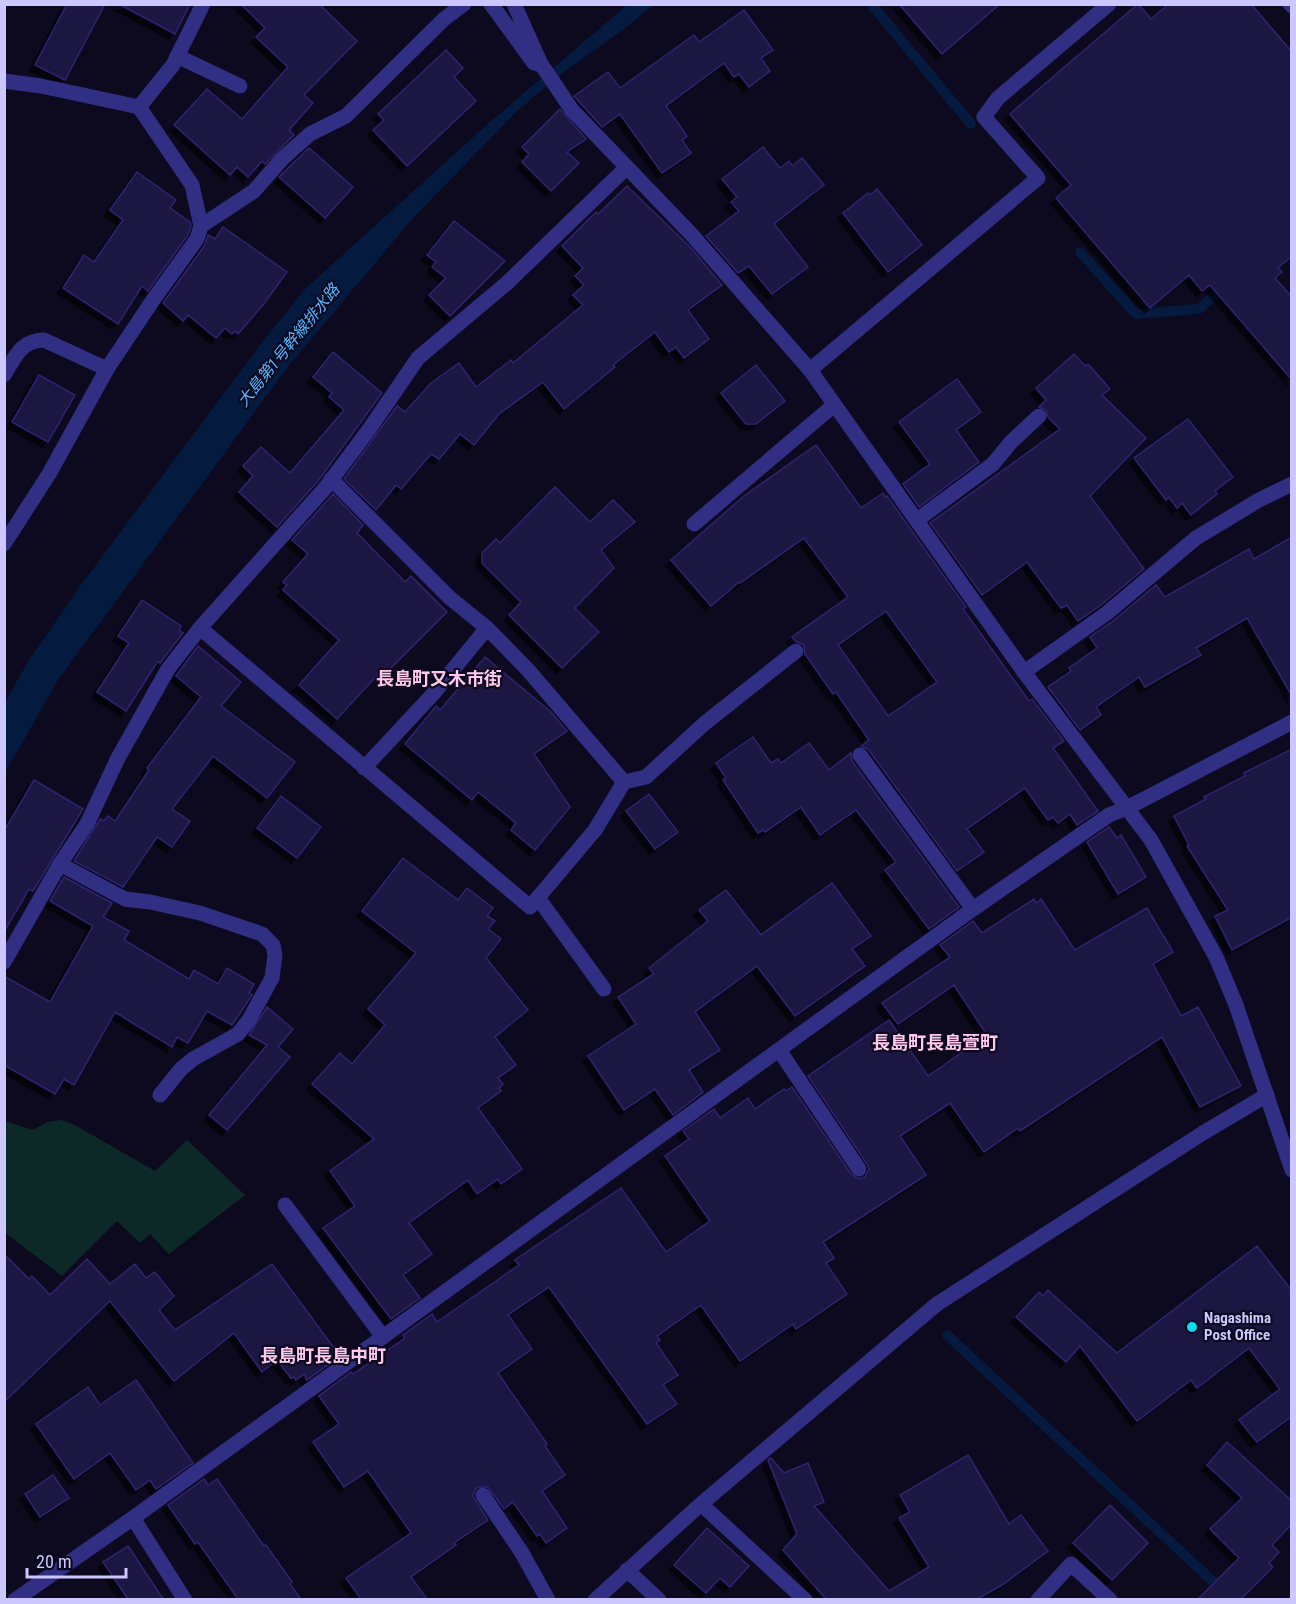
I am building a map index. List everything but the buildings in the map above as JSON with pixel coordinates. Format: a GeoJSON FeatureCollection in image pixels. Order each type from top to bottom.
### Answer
{"type":"FeatureCollection","features":[{"type":"Feature","properties":{"kind":"street"},"geometry":{"type":"LineString","coordinates":[[139,107],[173,65],[203,4]]}},
{"type":"Feature","properties":{"kind":"street"},"geometry":{"type":"LineString","coordinates":[[201,226],[254,191],[282,159],[310,134],[346,116],[444,20],[464,4]]}},
{"type":"Feature","properties":{"kind":"street"},"geometry":{"type":"LineString","coordinates":[[491,4],[534,63],[542,64]]}},
{"type":"Feature","properties":{"kind":"street"},"geometry":{"type":"LineString","coordinates":[[514,4],[542,64],[572,110],[692,235],[810,370],[1024,672],[1151,840],[1216,957],[1236,1005],[1292,1170]]}},
{"type":"Feature","properties":{"kind":"street"},"geometry":{"type":"LineString","coordinates":[[810,370],[1038,178],[984,117],[998,98],[1109,4]]}},
{"type":"Feature","properties":{"kind":"street"},"geometry":{"type":"LineString","coordinates":[[177,56],[240,86]]}},
{"type":"Feature","properties":{"kind":"street"},"geometry":{"type":"LineString","coordinates":[[4,81],[41,86],[139,107],[192,185],[201,226],[197,239],[107,369],[49,474],[4,544]]}},
{"type":"Feature","properties":{"kind":"street"},"geometry":{"type":"LineString","coordinates":[[4,962],[99,801],[118,758],[168,669],[200,628],[331,479],[369,431],[418,358],[507,283],[626,168]]}},
{"type":"Feature","properties":{"kind":"street"},"geometry":{"type":"LineString","coordinates":[[4,375],[22,346],[35,340],[44,340],[107,369]]}},
{"type":"Feature","properties":{"kind":"street"},"geometry":{"type":"LineString","coordinates":[[694,524],[834,405]]}},
{"type":"Feature","properties":{"kind":"street"},"geometry":{"type":"LineString","coordinates":[[917,520],[993,464],[1011,442],[1039,416]]}},
{"type":"Feature","properties":{"kind":"street"},"geometry":{"type":"LineString","coordinates":[[331,479],[450,598],[488,628],[528,670],[624,782]]}},
{"type":"Feature","properties":{"kind":"street"},"geometry":{"type":"LineString","coordinates":[[1024,672],[1107,613],[1196,538],[1259,500],[1292,484]]}},
{"type":"Feature","properties":{"kind":"street"},"geometry":{"type":"LineString","coordinates":[[200,628],[530,907],[595,830],[624,782],[646,777],[705,723],[796,651]]}},
{"type":"Feature","properties":{"kind":"street"},"geometry":{"type":"LineString","coordinates":[[364,768],[433,694],[488,628]]}},
{"type":"Feature","properties":{"kind":"street"},"geometry":{"type":"LineString","coordinates":[[15,1599],[133,1518],[973,909],[1109,815],[1127,808],[1292,722]]}},
{"type":"Feature","properties":{"kind":"street"},"geometry":{"type":"LineString","coordinates":[[860,755],[973,909]]}},
{"type":"Feature","properties":{"kind":"street"},"geometry":{"type":"LineString","coordinates":[[60,864],[125,899],[200,913],[262,934],[273,945],[275,955],[272,978],[244,1027],[227,1041],[193,1059],[181,1069],[160,1095]]}},
{"type":"Feature","properties":{"kind":"street"},"geometry":{"type":"LineString","coordinates":[[538,898],[604,989]]}},
{"type":"Feature","properties":{"kind":"street"},"geometry":{"type":"LineString","coordinates":[[779,1050],[859,1169]]}},
{"type":"Feature","properties":{"kind":"street"},"geometry":{"type":"LineString","coordinates":[[595,1599],[701,1504],[937,1304],[1203,1133],[1267,1095]]}},
{"type":"Feature","properties":{"kind":"street"},"geometry":{"type":"LineString","coordinates":[[285,1205],[383,1337]]}},
{"type":"Feature","properties":{"kind":"street"},"geometry":{"type":"LineString","coordinates":[[483,1496],[522,1553],[548,1599]]}},
{"type":"Feature","properties":{"kind":"street"},"geometry":{"type":"LineString","coordinates":[[701,1504],[805,1599]]}},
{"type":"Feature","properties":{"kind":"street"},"geometry":{"type":"LineString","coordinates":[[133,1518],[185,1599]]}},
{"type":"Feature","properties":{"kind":"street"},"geometry":{"type":"LineString","coordinates":[[1038,1599],[1071,1564],[1110,1599]]}},
{"type":"Feature","properties":{"kind":"street"},"geometry":{"type":"LineString","coordinates":[[627,1570],[659,1599]]}},
{"type":"Feature","properties":{"kind":"green space"},"geometry":{"type":"Polygon","coordinates":[[[61,1120],[73,1124],[155,1171],[187,1140],[245,1195],[169,1254],[150,1234],[140,1243],[117,1221],[62,1276],[4,1232],[5,1121],[33,1130],[47,1122],[61,1120]]]}},
{"type":"Feature","properties":{"kind":"water","name":"大島第1号幹線排水路"},"geometry":{"type":"Polygon","coordinates":[[[627,5],[653,5],[564,72],[517,111],[413,218],[287,368],[58,680],[5,773],[5,702],[29,660],[81,585],[261,344],[306,288],[490,122],[627,5]]]}},
{"type":"Feature","properties":{"kind":"waterway"},"geometry":{"type":"LineString","coordinates":[[871,4],[971,124]]}},
{"type":"Feature","properties":{"kind":"waterway"},"geometry":{"type":"LineString","coordinates":[[1080,252],[1136,314],[1199,309],[1228,284]]}},
{"type":"Feature","properties":{"kind":"waterway"},"geometry":{"type":"LineString","coordinates":[[947,1335],[1233,1600]]}},
{"type":"Feature","properties":{"kind":"place","name":"Nagashima Post Office"},"geometry":{"type":"Point","coordinates":[1192,1327]}},
{"type":"Feature","properties":{"kind":"district","name":"長島町又木市街"},"geometry":{"type":"Point","coordinates":[439,679]}},
{"type":"Feature","properties":{"kind":"district","name":"長島町長島萱町"},"geometry":{"type":"Point","coordinates":[935,1043]}},
{"type":"Feature","properties":{"kind":"district","name":"長島町長島中町"},"geometry":{"type":"Point","coordinates":[323,1356]}}]}
